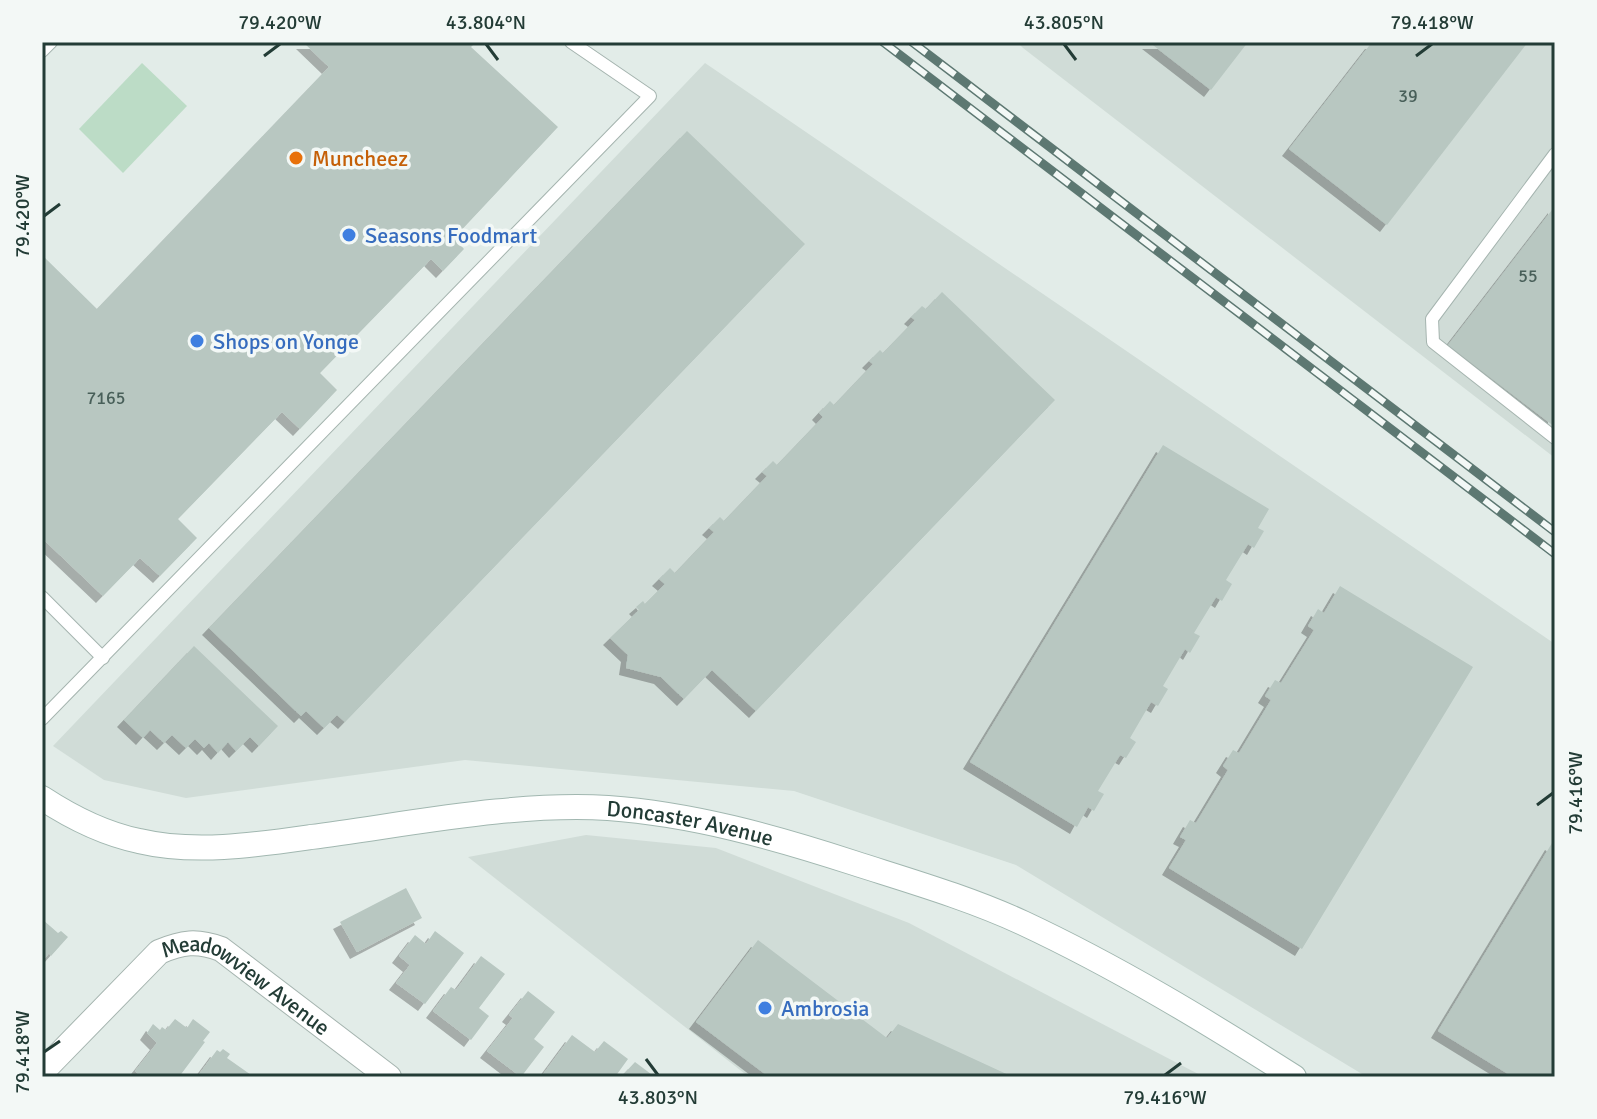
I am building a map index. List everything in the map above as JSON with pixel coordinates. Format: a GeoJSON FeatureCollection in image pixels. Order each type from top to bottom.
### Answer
{"type":"FeatureCollection","features":[{"type":"Feature","properties":{"kind":"street","name":"Doncaster Avenue"},"geometry":{"type":"LineString","coordinates":[[42,798],[61,811],[138,841],[182,847],[258,844],[554,808],[647,812],[728,827],[776,838],[941,891],[1020,922],[1100,961],[1294,1077]]}},
{"type":"Feature","properties":{"kind":"street","name":"Meadowview Avenue"},"geometry":{"type":"LineString","coordinates":[[42,1072],[159,952],[180,943],[202,942],[221,949],[389,1077]]}},
{"type":"Feature","properties":{"kind":"lane"},"geometry":{"type":"LineString","coordinates":[[42,51],[51,42]]}},
{"type":"Feature","properties":{"kind":"lane"},"geometry":{"type":"LineString","coordinates":[[42,719],[650,96],[571,42]]}},
{"type":"Feature","properties":{"kind":"lane"},"geometry":{"type":"LineString","coordinates":[[1555,154],[1432,319],[1433,342],[1555,438]]}},
{"type":"Feature","properties":{"kind":"lane"},"geometry":{"type":"LineString","coordinates":[[42,597],[103,658]]}},
{"type":"Feature","properties":{"kind":"shaded area"},"geometry":{"type":"Polygon","coordinates":[[[1017,42],[1555,42],[1555,458],[1023,48],[1017,42]]]}},
{"type":"Feature","properties":{"kind":"shaded area"},"geometry":{"type":"Polygon","coordinates":[[[705,63],[1555,644],[1555,1077],[1367,1077],[1016,865],[794,791],[465,760],[186,798],[104,780],[53,746],[705,63]]]}},
{"type":"Feature","properties":{"kind":"shaded area"},"geometry":{"type":"Polygon","coordinates":[[[586,835],[716,848],[909,923],[1204,1077],[749,1077],[468,857],[586,835]]]}},
{"type":"Feature","properties":{"kind":"green space"},"geometry":{"type":"Polygon","coordinates":[[[142,63],[187,106],[123,173],[79,129],[142,63]]]}},
{"type":"Feature","properties":{"kind":"building","name":"Shops on Yonge"},"geometry":{"type":"Polygon","coordinates":[[[303,42],[476,42],[471,47],[558,127],[454,238],[464,249],[443,271],[431,259],[320,373],[337,390],[300,429],[282,412],[178,519],[197,538],[160,576],[140,558],[103,596],[42,538],[42,255],[97,309],[329,67],[303,42]]]}},
{"type":"Feature","properties":{"kind":"building"},"geometry":{"type":"Polygon","coordinates":[[[1149,42],[1248,42],[1211,90],[1149,42]]]}},
{"type":"Feature","properties":{"kind":"building"},"geometry":{"type":"Polygon","coordinates":[[[1372,42],[1528,42],[1387,225],[1289,149],[1372,42]]]}},
{"type":"Feature","properties":{"kind":"building"},"geometry":{"type":"Polygon","coordinates":[[[687,131],[805,244],[345,722],[337,715],[324,728],[306,711],[301,716],[209,628],[687,131]]]}},
{"type":"Feature","properties":{"kind":"building"},"geometry":{"type":"Polygon","coordinates":[[[1555,206],[1555,427],[1448,345],[1555,206]]]}},
{"type":"Feature","properties":{"kind":"building"},"geometry":{"type":"Polygon","coordinates":[[[942,292],[1055,400],[756,711],[712,670],[684,699],[661,677],[626,668],[628,655],[610,638],[639,610],[636,607],[643,601],[645,604],[665,584],[659,579],[670,568],[675,573],[714,532],[709,528],[720,517],[724,521],[767,476],[762,472],[773,461],[777,465],[823,417],[819,413],[830,401],[834,405],[873,364],[869,361],[880,350],[883,353],[915,320],[911,317],[922,306],[926,309],[942,292]]]}},
{"type":"Feature","properties":{"kind":"building"},"geometry":{"type":"Polygon","coordinates":[[[1163,445],[1269,509],[1258,528],[1264,531],[1254,548],[1248,544],[1226,580],[1232,584],[1222,601],[1216,597],[1194,633],[1200,636],[1190,653],[1185,649],[1163,686],[1168,689],[1158,706],[1151,702],[1130,738],[1136,742],[1126,758],[1120,755],[1098,791],[1104,794],[1094,811],[1088,807],[1077,827],[970,762],[1163,445]]]}},
{"type":"Feature","properties":{"kind":"building"},"geometry":{"type":"Polygon","coordinates":[[[1340,586],[1473,667],[1302,949],[1169,868],[1186,840],[1180,837],[1190,820],[1196,823],[1228,770],[1223,766],[1233,750],[1239,753],[1271,700],[1265,696],[1275,680],[1281,683],[1314,630],[1308,626],[1318,609],[1324,613],[1340,586]]]}},
{"type":"Feature","properties":{"kind":"building"},"geometry":{"type":"Polygon","coordinates":[[[194,646],[278,726],[259,746],[250,737],[236,751],[228,742],[218,753],[209,743],[204,748],[195,739],[186,748],[172,735],[164,743],[150,730],[143,738],[124,720],[194,646]]]}},
{"type":"Feature","properties":{"kind":"building"},"geometry":{"type":"Polygon","coordinates":[[[1552,843],[1555,845],[1555,1077],[1513,1077],[1438,1031],[1552,843]]]}},
{"type":"Feature","properties":{"kind":"building"},"geometry":{"type":"Polygon","coordinates":[[[406,888],[422,918],[357,952],[340,922],[406,888]]]}},
{"type":"Feature","properties":{"kind":"building"},"geometry":{"type":"Polygon","coordinates":[[[42,919],[58,933],[61,931],[68,937],[42,962],[42,919]]]}},
{"type":"Feature","properties":{"kind":"building"},"geometry":{"type":"Polygon","coordinates":[[[435,931],[464,953],[425,1004],[396,983],[410,965],[399,956],[415,935],[426,944],[435,931]]]}},
{"type":"Feature","properties":{"kind":"building"},"geometry":{"type":"Polygon","coordinates":[[[758,940],[887,1038],[898,1024],[1013,1077],[769,1077],[696,1022],[758,940]]]}},
{"type":"Feature","properties":{"kind":"building"},"geometry":{"type":"Polygon","coordinates":[[[481,956],[505,974],[479,1008],[489,1016],[471,1040],[433,1011],[451,987],[456,990],[481,956]]]}},
{"type":"Feature","properties":{"kind":"building"},"geometry":{"type":"Polygon","coordinates":[[[528,991],[555,1012],[534,1039],[544,1047],[521,1077],[487,1051],[513,1018],[509,1015],[528,991]]]}},
{"type":"Feature","properties":{"kind":"building"},"geometry":{"type":"Polygon","coordinates":[[[175,1019],[187,1028],[193,1019],[210,1032],[205,1042],[179,1077],[142,1077],[135,1071],[157,1043],[147,1033],[153,1024],[160,1030],[162,1027],[166,1030],[175,1019]]]}},
{"type":"Feature","properties":{"kind":"building"},"geometry":{"type":"Polygon","coordinates":[[[572,1035],[595,1052],[604,1041],[628,1059],[615,1077],[541,1077],[572,1035]]]}},
{"type":"Feature","properties":{"kind":"building"},"geometry":{"type":"Polygon","coordinates":[[[223,1049],[230,1054],[227,1058],[254,1077],[197,1077],[217,1050],[220,1052],[223,1049]]]}},
{"type":"Feature","properties":{"kind":"building"},"geometry":{"type":"Polygon","coordinates":[[[635,1062],[655,1077],[621,1077],[635,1062]]]}},
{"type":"Feature","properties":{"kind":"railway"},"geometry":{"type":"LineString","coordinates":[[883,42],[1555,554]]}},
{"type":"Feature","properties":{"kind":"railway"},"geometry":{"type":"LineString","coordinates":[[912,42],[1555,532]]}},
{"type":"Feature","properties":{"kind":"place","name":"Muncheez"},"geometry":{"type":"Point","coordinates":[296,158]}},
{"type":"Feature","properties":{"kind":"place","name":"Seasons Foodmart"},"geometry":{"type":"Point","coordinates":[349,235]}},
{"type":"Feature","properties":{"kind":"place","name":"Shops on Yonge"},"geometry":{"type":"Point","coordinates":[197,341]}},
{"type":"Feature","properties":{"kind":"place","name":"Ambrosia"},"geometry":{"type":"Point","coordinates":[765,1008]}}]}
